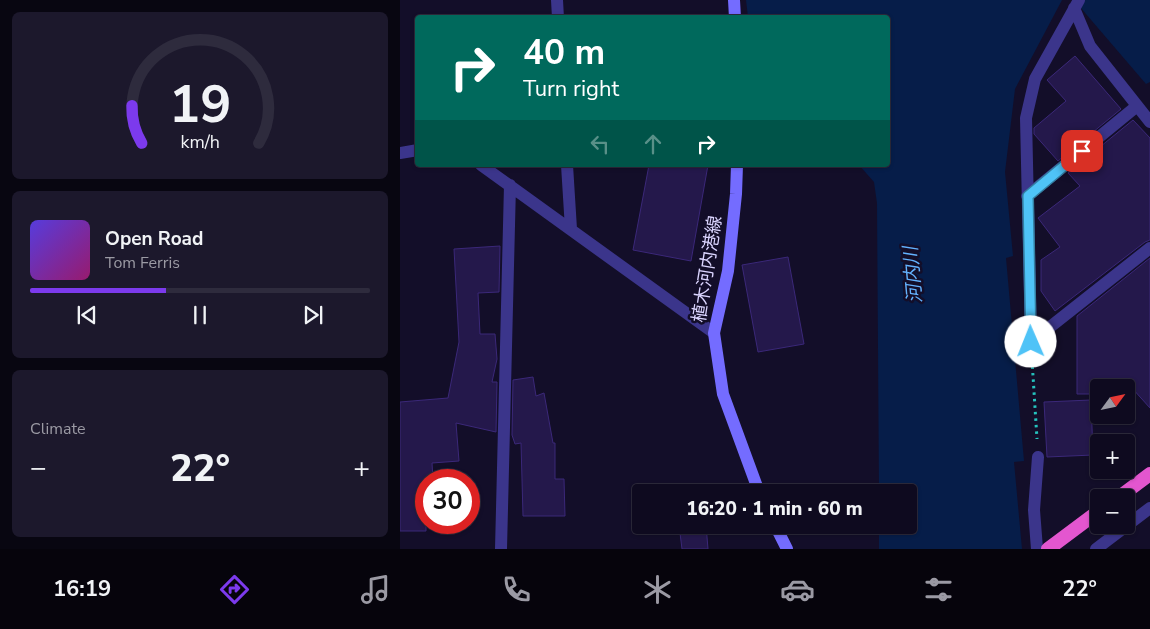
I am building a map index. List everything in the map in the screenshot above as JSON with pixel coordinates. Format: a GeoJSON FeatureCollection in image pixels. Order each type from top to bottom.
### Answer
{"type":"FeatureCollection","features":[{"type":"Feature","properties":{"kind":"highway"},"geometry":{"type":"LineString","coordinates":[[1130,489],[1150,474]]}},
{"type":"Feature","properties":{"kind":"highway"},"geometry":{"type":"LineString","coordinates":[[1048,549],[1090,518]]}},
{"type":"Feature","properties":{"kind":"main road"},"geometry":{"type":"LineString","coordinates":[[734,0],[735,15]]}},
{"type":"Feature","properties":{"kind":"main road","name":"植木河内港線"},"geometry":{"type":"LineString","coordinates":[[737,167],[728,271],[714,332],[723,394],[756,484]]}},
{"type":"Feature","properties":{"kind":"main road"},"geometry":{"type":"LineString","coordinates":[[780,534],[788,549]]}},
{"type":"Feature","properties":{"kind":"street"},"geometry":{"type":"LineString","coordinates":[[557,0],[558,15]]}},
{"type":"Feature","properties":{"kind":"street"},"geometry":{"type":"LineString","coordinates":[[1076,4],[1090,46],[1150,122]]}},
{"type":"Feature","properties":{"kind":"street"},"geometry":{"type":"LineString","coordinates":[[1031,342],[1026,118],[1035,79],[1076,4]]}},
{"type":"Feature","properties":{"kind":"street"},"geometry":{"type":"LineString","coordinates":[[1028,196],[1137,106]]}},
{"type":"Feature","properties":{"kind":"street"},"geometry":{"type":"LineString","coordinates":[[400,153],[415,150]]}},
{"type":"Feature","properties":{"kind":"street"},"geometry":{"type":"LineString","coordinates":[[484,167],[714,332]]}},
{"type":"Feature","properties":{"kind":"street"},"geometry":{"type":"LineString","coordinates":[[567,167],[571,230]]}},
{"type":"Feature","properties":{"kind":"street"},"geometry":{"type":"LineString","coordinates":[[500,549],[510,185]]}},
{"type":"Feature","properties":{"kind":"street"},"geometry":{"type":"LineString","coordinates":[[1031,342],[1150,248]]}},
{"type":"Feature","properties":{"kind":"street"},"geometry":{"type":"LineString","coordinates":[[1037,549],[1034,510],[1038,457]]}},
{"type":"Feature","properties":{"kind":"street"},"geometry":{"type":"LineString","coordinates":[[1096,549],[1150,508]]}},
{"type":"Feature","properties":{"kind":"path"},"geometry":{"type":"LineString","coordinates":[[1031,342],[1038,457]]}},
{"type":"Feature","properties":{"kind":"water","name":"河内川"},"geometry":{"type":"Polygon","coordinates":[[[746,0],[1062,0],[1015,89],[1005,172],[1013,256],[1006,258],[1024,461],[1014,462],[1022,549],[879,549],[879,534],[917,534],[917,484],[879,484],[877,203],[874,182],[861,167],[890,167],[890,15],[748,15],[746,0]]]}},
{"type":"Feature","properties":{"kind":"water"},"geometry":{"type":"Polygon","coordinates":[[[1074,0],[1150,0],[1150,82],[1146,84],[1074,0]]]}},
{"type":"Feature","properties":{"kind":"building"},"geometry":{"type":"Polygon","coordinates":[[[1075,56],[1121,109],[1058,161],[1034,134],[1034,128],[1066,101],[1047,80],[1075,56]]]}},
{"type":"Feature","properties":{"kind":"building"},"geometry":{"type":"Polygon","coordinates":[[[1133,120],[1150,138],[1150,240],[1055,311],[1041,291],[1041,260],[1060,247],[1038,218],[1080,186],[1068,173],[1133,120]]]}},
{"type":"Feature","properties":{"kind":"building"},"geometry":{"type":"Polygon","coordinates":[[[649,167],[708,167],[691,261],[633,250],[649,167]]]}},
{"type":"Feature","properties":{"kind":"building"},"geometry":{"type":"Polygon","coordinates":[[[500,246],[499,292],[478,293],[480,334],[495,334],[497,359],[492,382],[497,382],[496,432],[456,423],[459,461],[432,463],[432,469],[415,469],[415,531],[400,531],[400,402],[448,398],[459,342],[454,249],[500,246]]]}},
{"type":"Feature","properties":{"kind":"building"},"geometry":{"type":"Polygon","coordinates":[[[788,257],[804,344],[758,352],[742,265],[788,257]]]}},
{"type":"Feature","properties":{"kind":"building"},"geometry":{"type":"Polygon","coordinates":[[[1150,258],[1150,408],[1135,391],[1135,379],[1090,379],[1090,394],[1077,394],[1077,316],[1150,258]]]}},
{"type":"Feature","properties":{"kind":"building"},"geometry":{"type":"Polygon","coordinates":[[[533,377],[536,396],[544,393],[553,443],[555,443],[555,479],[564,479],[565,516],[523,516],[521,443],[515,444],[512,435],[513,380],[533,377]]]}},
{"type":"Feature","properties":{"kind":"building"},"geometry":{"type":"Polygon","coordinates":[[[1090,400],[1090,424],[1092,424],[1092,434],[1090,434],[1090,455],[1047,457],[1044,402],[1090,400]]]}},
{"type":"Feature","properties":{"kind":"building"},"geometry":{"type":"Polygon","coordinates":[[[680,534],[707,534],[708,549],[682,549],[680,534]]]}},
{"type":"Feature","properties":{"kind":"route"},"geometry":{"type":"LineString","coordinates":[[1031,342],[1028,196],[1082,151]]}}]}
